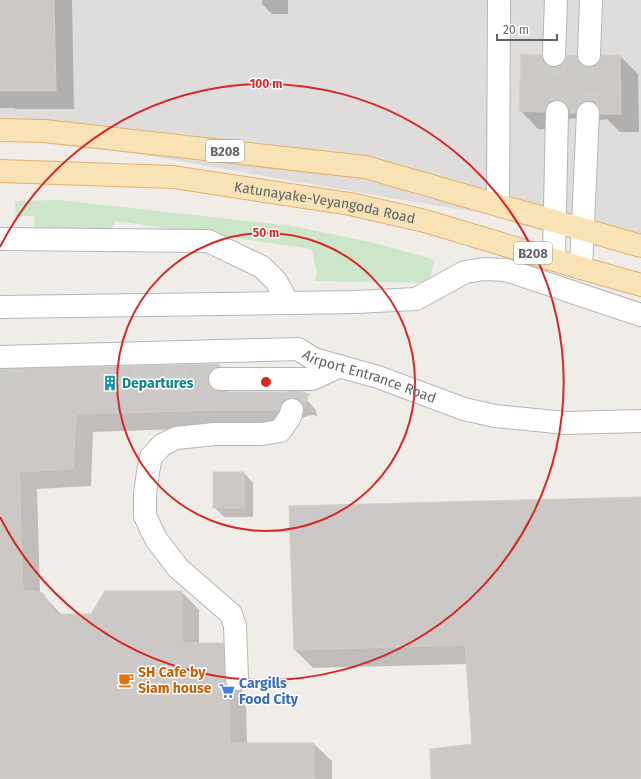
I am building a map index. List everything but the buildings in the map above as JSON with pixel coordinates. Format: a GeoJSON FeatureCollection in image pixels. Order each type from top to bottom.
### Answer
{"type":"FeatureCollection","features":[{"type":"Feature","properties":{"kind":"main road","name":"B208"},"geometry":{"type":"LineString","coordinates":[[0,130],[44,131],[365,167],[641,246]]}},
{"type":"Feature","properties":{"kind":"main road","name":"Katunayake-Veyangoda Road"},"geometry":{"type":"LineString","coordinates":[[0,171],[173,177],[350,204],[426,221],[641,285]]}},
{"type":"Feature","properties":{"kind":"lane"},"geometry":{"type":"LineString","coordinates":[[498,204],[499,0]]}},
{"type":"Feature","properties":{"kind":"lane"},"geometry":{"type":"LineString","coordinates":[[554,55],[556,0]]}},
{"type":"Feature","properties":{"kind":"lane"},"geometry":{"type":"LineString","coordinates":[[589,55],[591,0]]}},
{"type":"Feature","properties":{"kind":"lane"},"geometry":{"type":"LineString","coordinates":[[554,259],[557,112]]}},
{"type":"Feature","properties":{"kind":"lane"},"geometry":{"type":"LineString","coordinates":[[582,268],[588,113]]}},
{"type":"Feature","properties":{"kind":"lane"},"geometry":{"type":"LineString","coordinates":[[0,239],[208,241],[245,257],[262,267],[276,281],[288,303]]}},
{"type":"Feature","properties":{"kind":"lane"},"geometry":{"type":"LineString","coordinates":[[0,308],[355,302],[416,299],[465,272],[484,269],[506,270],[641,316]]}},
{"type":"Feature","properties":{"kind":"lane","name":"Airport Entrance Road"},"geometry":{"type":"LineString","coordinates":[[0,357],[298,349],[314,359],[378,377],[464,409],[495,416],[566,422],[641,421]]}},
{"type":"Feature","properties":{"kind":"lane"},"geometry":{"type":"LineString","coordinates":[[238,679],[235,626],[231,614],[178,568],[156,539],[145,516],[145,494],[151,457],[162,445],[176,438],[215,434],[262,434],[280,431],[290,417],[298,393],[312,379],[340,366]]}},
{"type":"Feature","properties":{"kind":"lane"},"geometry":{"type":"LineString","coordinates":[[220,379],[298,393]]}},
{"type":"Feature","properties":{"kind":"shaded area"},"geometry":{"type":"Polygon","coordinates":[[[0,0],[641,0],[641,236],[558,225],[420,203],[0,130],[0,0]]]}},
{"type":"Feature","properties":{"kind":"green space"},"geometry":{"type":"Polygon","coordinates":[[[59,200],[292,226],[375,243],[435,260],[428,283],[314,281],[317,274],[312,249],[116,221],[108,234],[42,230],[34,224],[35,216],[16,216],[15,201],[59,200]]]}},
{"type":"Feature","properties":{"kind":"tunnel"},"geometry":{"type":"LineString","coordinates":[[554,55],[557,112]]}},
{"type":"Feature","properties":{"kind":"tunnel"},"geometry":{"type":"LineString","coordinates":[[588,113],[589,55]]}},
{"type":"Feature","properties":{"kind":"tunnel"},"geometry":{"type":"LineString","coordinates":[[0,380],[220,379]]}},
{"type":"Feature","properties":{"kind":"tunnel"},"geometry":{"type":"LineString","coordinates":[[292,410],[299,390]]}},
{"type":"Feature","properties":{"kind":"place","name":"Departures"},"geometry":{"type":"Point","coordinates":[110,383]}},
{"type":"Feature","properties":{"kind":"place","name":"SH Cafe by Siam house"},"geometry":{"type":"Point","coordinates":[126,680]}},
{"type":"Feature","properties":{"kind":"place","name":"Cargills Food City"},"geometry":{"type":"Point","coordinates":[227,691]}}]}
